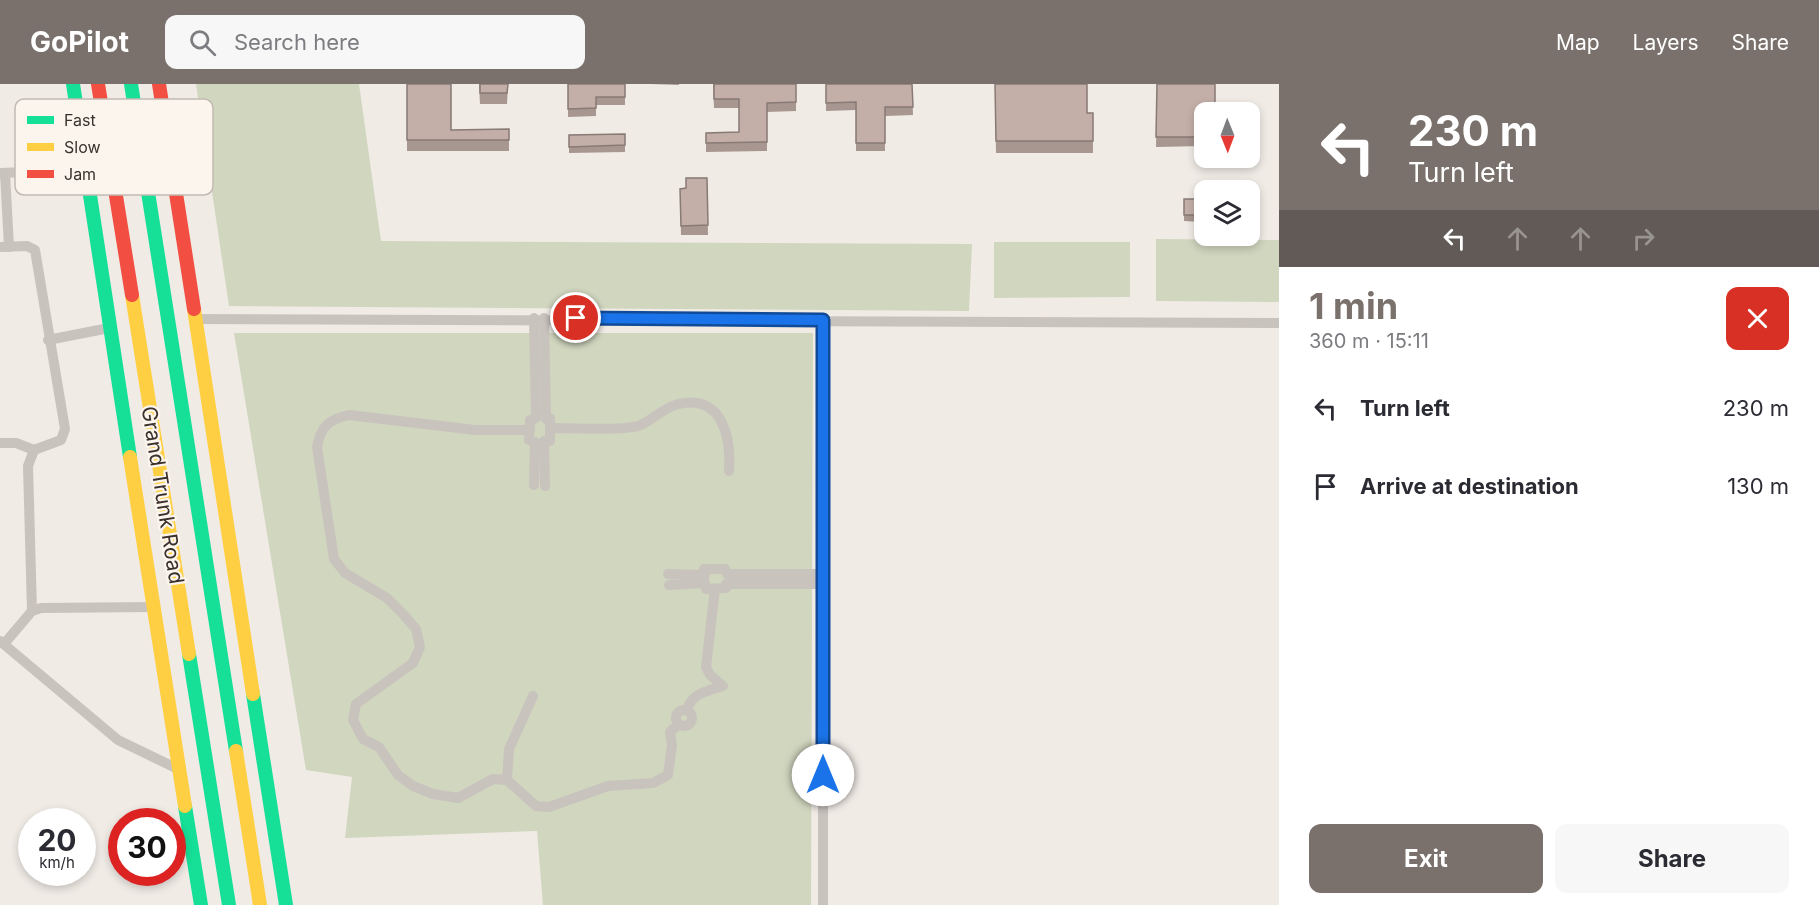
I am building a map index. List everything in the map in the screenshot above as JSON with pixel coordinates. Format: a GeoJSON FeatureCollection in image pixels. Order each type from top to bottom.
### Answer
{"type":"FeatureCollection","features":[{"type":"Feature","properties":{"kind":"main road"},"geometry":{"type":"LineString","coordinates":[[73,84],[75,99]]}},
{"type":"Feature","properties":{"kind":"main road","name":"Grand Trunk Road"},"geometry":{"type":"LineString","coordinates":[[98,84],[100,99]]}},
{"type":"Feature","properties":{"kind":"main road","name":"Grand Trunk Road"},"geometry":{"type":"LineString","coordinates":[[131,84],[133,99]]}},
{"type":"Feature","properties":{"kind":"main road"},"geometry":{"type":"LineString","coordinates":[[159,84],[161,99]]}},
{"type":"Feature","properties":{"kind":"main road"},"geometry":{"type":"LineString","coordinates":[[88,195],[201,905]]}},
{"type":"Feature","properties":{"kind":"main road","name":"Grand Trunk Road"},"geometry":{"type":"LineString","coordinates":[[116,195],[229,905]]}},
{"type":"Feature","properties":{"kind":"main road","name":"Grand Trunk Road"},"geometry":{"type":"LineString","coordinates":[[148,195],[260,905]]}},
{"type":"Feature","properties":{"kind":"main road"},"geometry":{"type":"LineString","coordinates":[[176,195],[286,905]]}},
{"type":"Feature","properties":{"kind":"street"},"geometry":{"type":"LineString","coordinates":[[0,443],[16,443],[34,450],[61,440],[66,429],[48,340],[35,250],[27,246],[4,247],[2,173]]}},
{"type":"Feature","properties":{"kind":"street"},"geometry":{"type":"LineString","coordinates":[[539,318],[546,418],[550,418],[550,441],[544,441],[540,485],[534,442],[529,440],[530,420],[536,418],[539,318]]}},
{"type":"Feature","properties":{"kind":"street"},"geometry":{"type":"LineString","coordinates":[[195,319],[539,318],[1279,323]]}},
{"type":"Feature","properties":{"kind":"street"},"geometry":{"type":"LineString","coordinates":[[823,320],[823,905]]}},
{"type":"Feature","properties":{"kind":"street"},"geometry":{"type":"LineString","coordinates":[[48,340],[109,328]]}},
{"type":"Feature","properties":{"kind":"street"},"geometry":{"type":"LineString","coordinates":[[550,428],[638,426],[679,404],[702,405],[719,416],[727,433],[730,448],[729,471]]}},
{"type":"Feature","properties":{"kind":"street"},"geometry":{"type":"LineString","coordinates":[[530,430],[475,430],[349,416],[331,419],[320,430],[317,447],[334,559],[345,573],[387,598],[403,614],[416,629],[420,646],[414,663],[356,704],[353,720],[363,739],[379,747],[398,775],[433,794],[458,798],[493,779],[507,780],[536,806],[549,807],[608,786],[652,783],[668,775],[672,745],[670,732],[685,728],[677,714],[687,710],[690,701],[701,693],[723,686],[710,675],[706,667],[715,588]]}},
{"type":"Feature","properties":{"kind":"street"},"geometry":{"type":"LineString","coordinates":[[32,612],[28,466],[34,450]]}},
{"type":"Feature","properties":{"kind":"street"},"geometry":{"type":"LineString","coordinates":[[704,569],[725,569],[727,574],[822,579],[726,584],[726,588],[706,589],[705,584],[668,580],[705,575],[704,569]]}},
{"type":"Feature","properties":{"kind":"street"},"geometry":{"type":"LineString","coordinates":[[154,607],[95,609],[52,607],[32,612],[2,642],[118,740],[180,770]]}},
{"type":"Feature","properties":{"kind":"street"},"geometry":{"type":"LineString","coordinates":[[507,780],[509,749],[533,696]]}},
{"type":"Feature","properties":{"kind":"green space"},"geometry":{"type":"Polygon","coordinates":[[[196,84],[359,84],[381,241],[972,244],[969,311],[229,306],[212,195],[213,99],[198,99],[196,84]]]}},
{"type":"Feature","properties":{"kind":"green space"},"geometry":{"type":"Polygon","coordinates":[[[1156,239],[1194,239],[1194,246],[1260,246],[1260,240],[1279,240],[1279,302],[1156,301],[1156,239]]]}},
{"type":"Feature","properties":{"kind":"green space"},"geometry":{"type":"Polygon","coordinates":[[[994,242],[1130,242],[1130,297],[994,298],[994,242]]]}},
{"type":"Feature","properties":{"kind":"green space"},"geometry":{"type":"Polygon","coordinates":[[[234,333],[813,333],[811,905],[543,905],[537,831],[345,838],[352,777],[306,770],[234,333]]]}},
{"type":"Feature","properties":{"kind":"building"},"geometry":{"type":"Polygon","coordinates":[[[407,84],[451,84],[451,130],[509,129],[509,140],[407,140],[407,84]]]}},
{"type":"Feature","properties":{"kind":"building"},"geometry":{"type":"Polygon","coordinates":[[[480,84],[508,84],[507,93],[480,93],[480,84]]]}},
{"type":"Feature","properties":{"kind":"building"},"geometry":{"type":"Polygon","coordinates":[[[568,84],[625,84],[625,97],[596,97],[596,108],[568,109],[568,84]]]}},
{"type":"Feature","properties":{"kind":"building"},"geometry":{"type":"Polygon","coordinates":[[[714,84],[796,84],[796,102],[767,103],[767,142],[706,143],[706,133],[739,132],[739,99],[714,99],[714,84]]]}},
{"type":"Feature","properties":{"kind":"building"},"geometry":{"type":"Polygon","coordinates":[[[826,84],[912,84],[913,107],[885,107],[885,143],[856,143],[856,102],[826,103],[826,84]]]}},
{"type":"Feature","properties":{"kind":"building"},"geometry":{"type":"Polygon","coordinates":[[[995,84],[1087,84],[1087,113],[1093,113],[1093,141],[996,141],[995,84]]]}},
{"type":"Feature","properties":{"kind":"building"},"geometry":{"type":"Polygon","coordinates":[[[1157,84],[1215,84],[1215,102],[1194,102],[1194,137],[1156,137],[1157,84]]]}},
{"type":"Feature","properties":{"kind":"building"},"geometry":{"type":"Polygon","coordinates":[[[625,134],[625,145],[569,147],[569,135],[625,134]]]}},
{"type":"Feature","properties":{"kind":"building"},"geometry":{"type":"Polygon","coordinates":[[[686,178],[707,178],[708,225],[681,226],[680,189],[686,188],[686,178]]]}},
{"type":"Feature","properties":{"kind":"building"},"geometry":{"type":"Polygon","coordinates":[[[1184,199],[1194,199],[1194,215],[1184,215],[1184,199]]]}},
{"type":"Feature","properties":{"kind":"traffic: fast"},"geometry":{"type":"LineString","coordinates":[[73,84],[75,99]]}},
{"type":"Feature","properties":{"kind":"traffic: fast"},"geometry":{"type":"LineString","coordinates":[[131,84],[133,99]]}},
{"type":"Feature","properties":{"kind":"traffic: fast"},"geometry":{"type":"LineString","coordinates":[[90,195],[130,457]]}},
{"type":"Feature","properties":{"kind":"traffic: fast"},"geometry":{"type":"LineString","coordinates":[[148,195],[236,751]]}},
{"type":"Feature","properties":{"kind":"traffic: fast"},"geometry":{"type":"LineString","coordinates":[[189,654],[229,905]]}},
{"type":"Feature","properties":{"kind":"traffic: fast"},"geometry":{"type":"LineString","coordinates":[[253,694],[286,905]]}},
{"type":"Feature","properties":{"kind":"traffic: fast"},"geometry":{"type":"LineString","coordinates":[[185,806],[201,905]]}},
{"type":"Feature","properties":{"kind":"traffic: slow"},"geometry":{"type":"LineString","coordinates":[[132,295],[189,654]]}},
{"type":"Feature","properties":{"kind":"traffic: slow"},"geometry":{"type":"LineString","coordinates":[[194,309],[253,694]]}},
{"type":"Feature","properties":{"kind":"traffic: slow"},"geometry":{"type":"LineString","coordinates":[[130,457],[185,806]]}},
{"type":"Feature","properties":{"kind":"traffic: slow"},"geometry":{"type":"LineString","coordinates":[[236,751],[260,905]]}},
{"type":"Feature","properties":{"kind":"traffic: jam"},"geometry":{"type":"LineString","coordinates":[[98,84],[100,99]]}},
{"type":"Feature","properties":{"kind":"traffic: jam"},"geometry":{"type":"LineString","coordinates":[[159,84],[161,99]]}},
{"type":"Feature","properties":{"kind":"traffic: jam"},"geometry":{"type":"LineString","coordinates":[[116,195],[132,295]]}},
{"type":"Feature","properties":{"kind":"traffic: jam"},"geometry":{"type":"LineString","coordinates":[[176,195],[194,309]]}},
{"type":"Feature","properties":{"kind":"route"},"geometry":{"type":"LineString","coordinates":[[576,318],[823,320],[823,775]]}}]}
